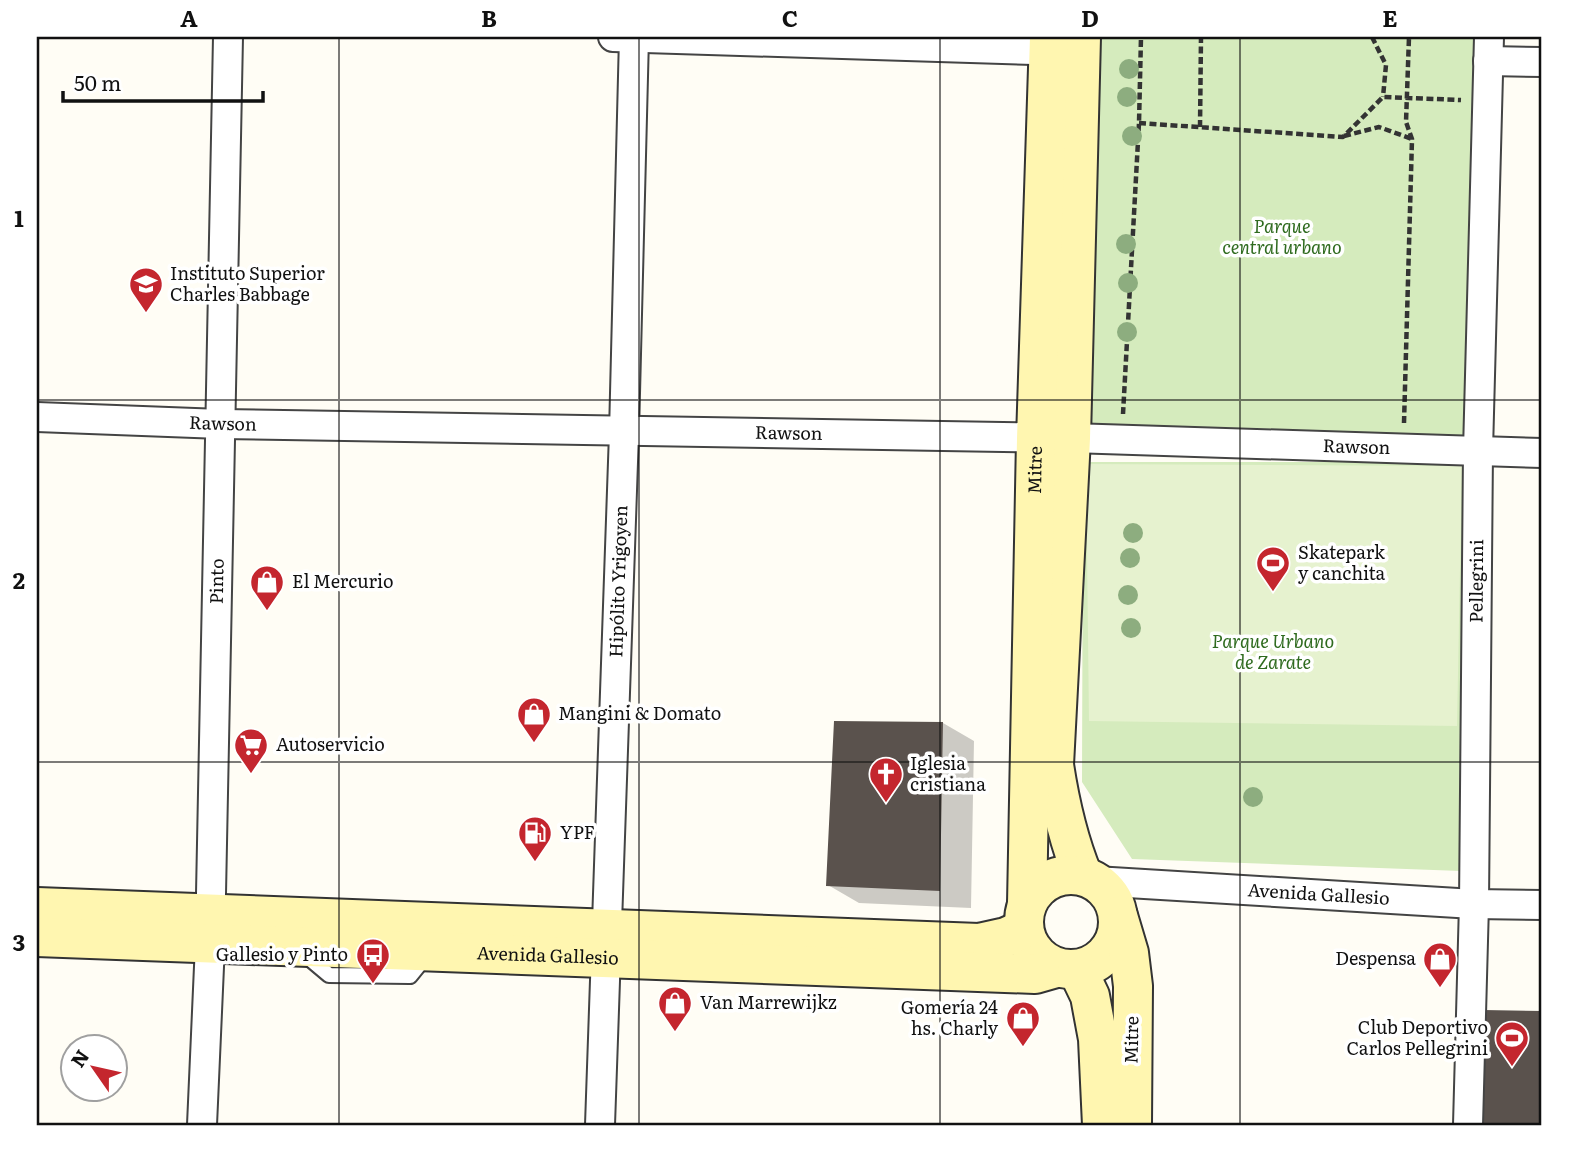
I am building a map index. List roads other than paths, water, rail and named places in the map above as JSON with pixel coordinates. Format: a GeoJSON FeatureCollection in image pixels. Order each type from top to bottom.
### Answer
{"type":"FeatureCollection","features":[{"type":"Feature","properties":{"kind":"main road","name":"Mitre"},"geometry":{"type":"LineString","coordinates":[[1064,44],[1054,439],[1054,765],[1061,812],[1071,848],[1089,878]]}},
{"type":"Feature","properties":{"kind":"main road","name":"Mitre"},"geometry":{"type":"LineString","coordinates":[[1025,917],[1054,439]]}},
{"type":"Feature","properties":{"kind":"main road"},"geometry":{"type":"LineString","coordinates":[[1056,877],[1089,878],[1110,895],[1118,914],[1117,933],[1109,951],[1095,963],[1066,968],[1034,953],[1027,942],[1025,917],[1034,892],[1056,877]]}},
{"type":"Feature","properties":{"kind":"main road","name":"Avenida Gallesio"},"geometry":{"type":"LineString","coordinates":[[37,907],[211,929],[295,947],[429,952],[607,944],[979,943],[1006,937],[1025,917]]}},
{"type":"Feature","properties":{"kind":"main road","name":"Mitre"},"geometry":{"type":"LineString","coordinates":[[1118,914],[1129,953],[1133,986],[1132,1125]]}},
{"type":"Feature","properties":{"kind":"main road","name":"Avenida Gallesio"},"geometry":{"type":"LineString","coordinates":[[37,937],[211,929],[607,944],[1035,974],[1066,968]]}},
{"type":"Feature","properties":{"kind":"main road","name":"Mitre"},"geometry":{"type":"LineString","coordinates":[[1066,968],[1090,996],[1098,1039],[1102,1125]]}},
{"type":"Feature","properties":{"kind":"street","name":"Pinto"},"geometry":{"type":"LineString","coordinates":[[202,1125],[211,929],[228,37]]}},
{"type":"Feature","properties":{"kind":"street"},"geometry":{"type":"LineString","coordinates":[[613,37],[1064,44]]}},
{"type":"Feature","properties":{"kind":"street","name":"Hipólito Yrigoyen"},"geometry":{"type":"LineString","coordinates":[[600,1125],[624,433],[634,37]]}},
{"type":"Feature","properties":{"kind":"street"},"geometry":{"type":"LineString","coordinates":[[1488,49],[1542,62]]}},
{"type":"Feature","properties":{"kind":"street","name":"Pellegrini"},"geometry":{"type":"LineString","coordinates":[[1468,1125],[1474,904],[1478,451],[1488,49]]}},
{"type":"Feature","properties":{"kind":"street","name":"Rawson"},"geometry":{"type":"LineString","coordinates":[[37,417],[221,425],[1122,440],[1542,453]]}},
{"type":"Feature","properties":{"kind":"street","name":"Avenida Gallesio"},"geometry":{"type":"LineString","coordinates":[[1089,878],[1474,904],[1542,905]]}},
{"type":"Feature","properties":{"kind":"place","name":"Instituto Superior Charles Babbage"},"geometry":{"type":"Point","coordinates":[146,314]}},
{"type":"Feature","properties":{"kind":"place","name":"Skatepark y canchita"},"geometry":{"type":"Point","coordinates":[1273,593]}},
{"type":"Feature","properties":{"kind":"place","name":"El Mercurio"},"geometry":{"type":"Point","coordinates":[267,612]}},
{"type":"Feature","properties":{"kind":"place","name":"Mangini & Domato"},"geometry":{"type":"Point","coordinates":[534,744]}},
{"type":"Feature","properties":{"kind":"place","name":"Autoservicio"},"geometry":{"type":"Point","coordinates":[251,775]}},
{"type":"Feature","properties":{"kind":"place","name":"Iglesia cristiana"},"geometry":{"type":"Point","coordinates":[886,804]}},
{"type":"Feature","properties":{"kind":"place","name":"YPF"},"geometry":{"type":"Point","coordinates":[535,863]}},
{"type":"Feature","properties":{"kind":"place","name":"Gallesio y Pinto"},"geometry":{"type":"Point","coordinates":[373,985]}},
{"type":"Feature","properties":{"kind":"place","name":"Despensa"},"geometry":{"type":"Point","coordinates":[1440,989]}},
{"type":"Feature","properties":{"kind":"place","name":"Van Marrewijkz"},"geometry":{"type":"Point","coordinates":[675,1033]}},
{"type":"Feature","properties":{"kind":"place","name":"Gomería 24 hs. Charly"},"geometry":{"type":"Point","coordinates":[1023,1048]}},
{"type":"Feature","properties":{"kind":"place","name":"Club Deportivo Carlos Pellegrini"},"geometry":{"type":"Point","coordinates":[1512,1068]}},
{"type":"Feature","properties":{"kind":"park label","name":"Parque central urbano"},"geometry":{"type":"Point","coordinates":[1282,237]}},
{"type":"Feature","properties":{"kind":"park label","name":"Parque Urbano de Zarate"},"geometry":{"type":"Point","coordinates":[1273,652]}}]}
